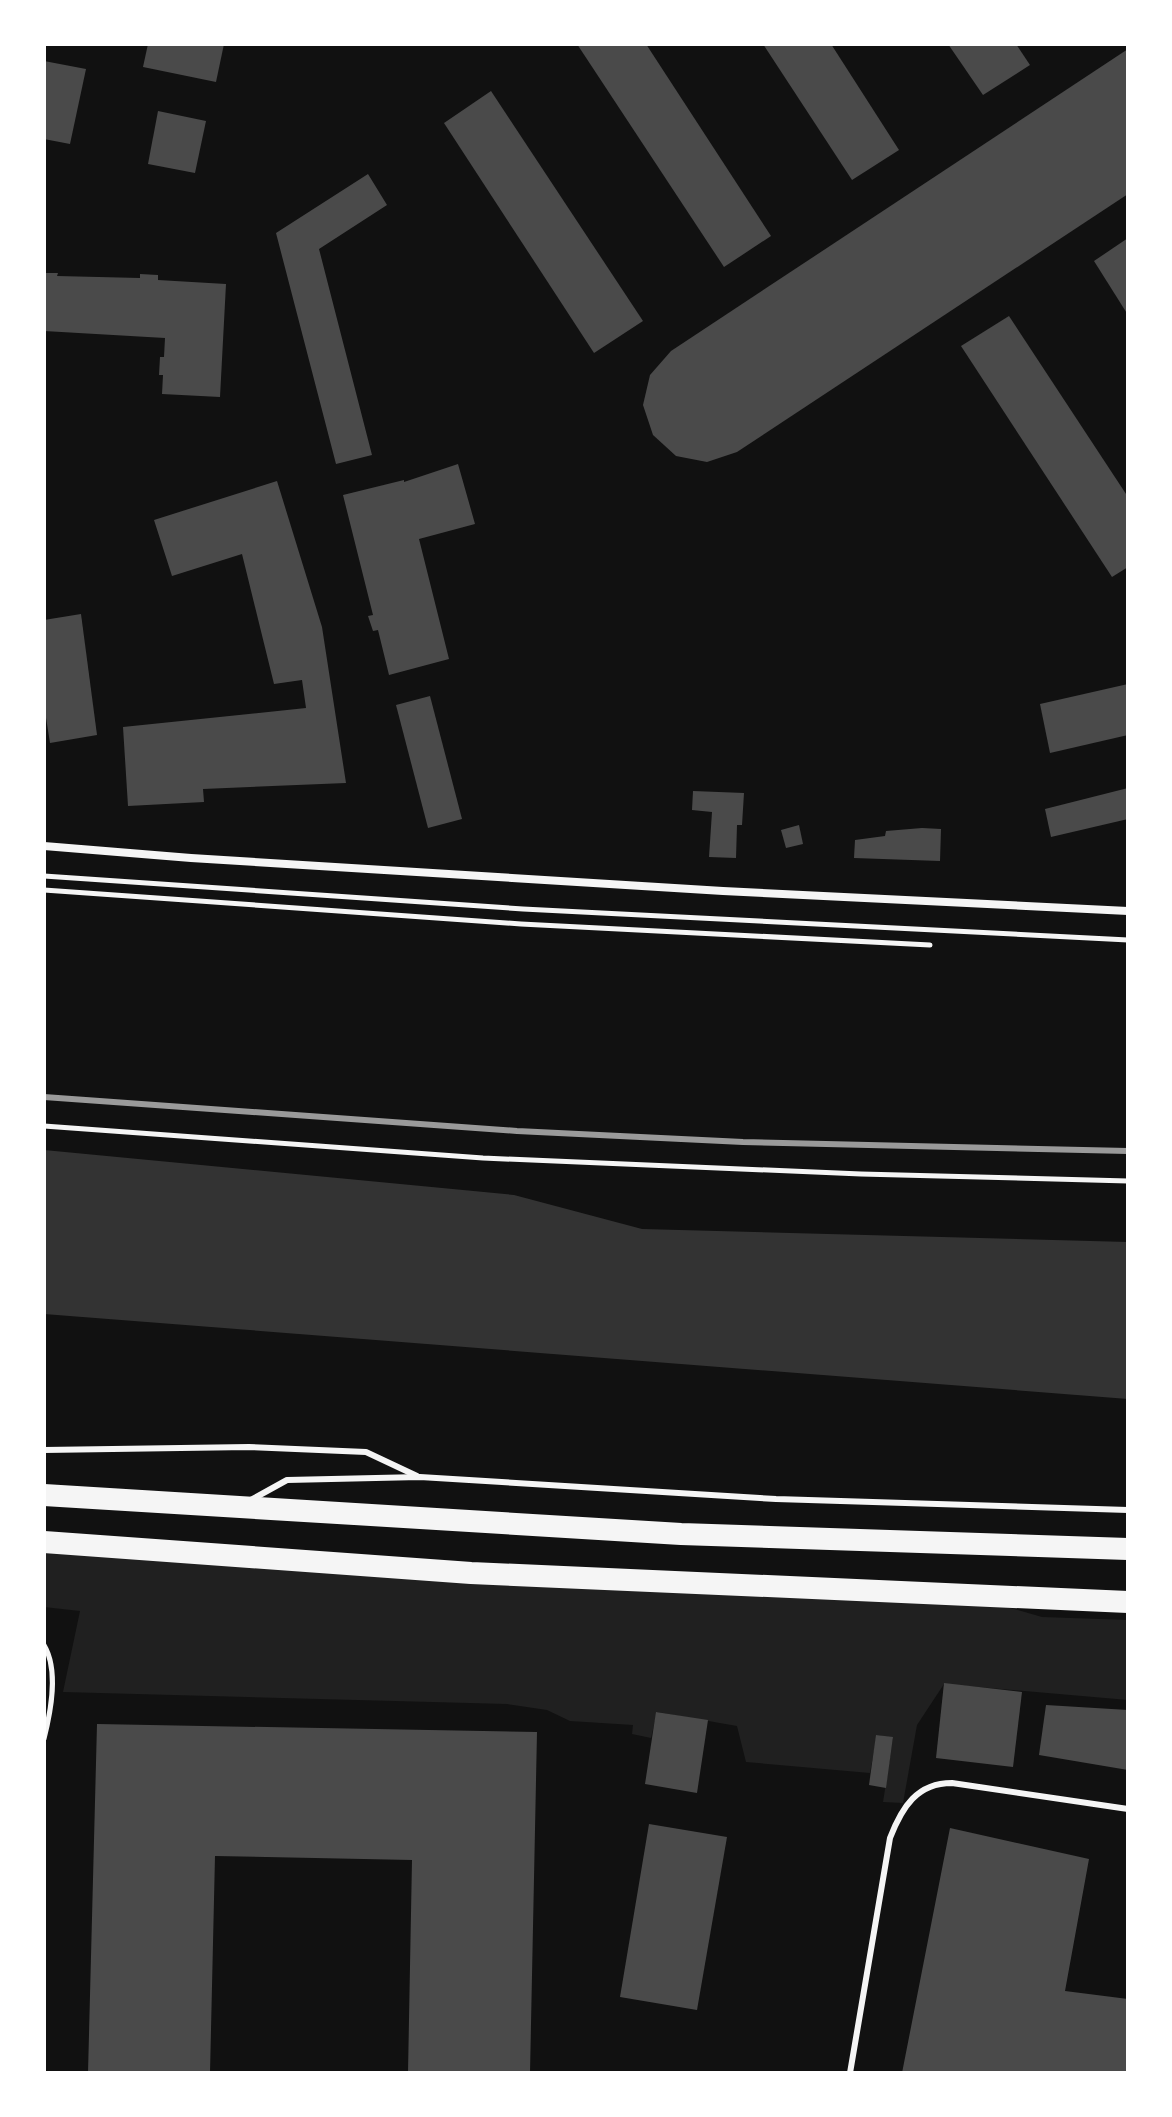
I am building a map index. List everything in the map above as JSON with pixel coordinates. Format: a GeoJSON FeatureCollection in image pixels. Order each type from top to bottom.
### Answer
{"type":"FeatureCollection","features":[{"type":"Feature","properties":{"kind":"highway"},"geometry":{"type":"LineString","coordinates":[[44,1495],[681,1534],[1128,1549]]}},
{"type":"Feature","properties":{"kind":"highway"},"geometry":{"type":"LineString","coordinates":[[44,1542],[471,1573],[1128,1602]]}},
{"type":"Feature","properties":{"kind":"highway"},"geometry":{"type":"LineString","coordinates":[[44,1552],[100,1545]]}},
{"type":"Feature","properties":{"kind":"street"},"geometry":{"type":"LineString","coordinates":[[44,846],[692,889],[1128,911]]}},
{"type":"Feature","properties":{"kind":"lane"},"geometry":{"type":"LineString","coordinates":[[44,1450],[249,1447],[366,1452],[420,1477]]}},
{"type":"Feature","properties":{"kind":"lane"},"geometry":{"type":"LineString","coordinates":[[239,1506],[287,1480],[420,1477],[776,1499],[1128,1510]]}},
{"type":"Feature","properties":{"kind":"lane"},"geometry":{"type":"LineString","coordinates":[[850,2073],[890,1838],[907,1804],[920,1790],[937,1783],[952,1783],[1128,1809]]}},
{"type":"Feature","properties":{"kind":"path"},"geometry":{"type":"LineString","coordinates":[[44,876],[523,909],[1128,940]]}},
{"type":"Feature","properties":{"kind":"path"},"geometry":{"type":"LineString","coordinates":[[44,890],[521,924],[930,945]]}},
{"type":"Feature","properties":{"kind":"path"},"geometry":{"type":"LineString","coordinates":[[44,1126],[499,1159],[1128,1181]]}},
{"type":"Feature","properties":{"kind":"path"},"geometry":{"type":"LineString","coordinates":[[44,1645],[52,1668],[50,1712],[44,1739]]}},
{"type":"Feature","properties":{"kind":"shaded area"},"geometry":{"type":"Polygon","coordinates":[[[44,1150],[514,1195],[642,1229],[1128,1242],[1128,1399],[44,1314],[44,1150]]]}},
{"type":"Feature","properties":{"kind":"shaded area"},"geometry":{"type":"Polygon","coordinates":[[[44,1552],[968,1596],[1042,1617],[1128,1620],[1128,1700],[944,1684],[917,1725],[903,1803],[883,1802],[893,1738],[877,1735],[870,1773],[746,1762],[737,1726],[657,1712],[651,1738],[632,1734],[633,1725],[570,1721],[547,1710],[507,1704],[63,1692],[80,1611],[44,1607],[44,1552]]]}},
{"type":"Feature","properties":{"kind":"building"},"geometry":{"type":"Polygon","coordinates":[[[148,44],[224,44],[216,82],[143,67],[148,44]]]}},
{"type":"Feature","properties":{"kind":"building"},"geometry":{"type":"Polygon","coordinates":[[[577,44],[646,44],[771,236],[724,267],[577,44]]]}},
{"type":"Feature","properties":{"kind":"building"},"geometry":{"type":"Polygon","coordinates":[[[763,44],[831,44],[899,150],[852,180],[763,44]]]}},
{"type":"Feature","properties":{"kind":"building"},"geometry":{"type":"Polygon","coordinates":[[[948,44],[1016,44],[1030,65],[983,95],[948,44]]]}},
{"type":"Feature","properties":{"kind":"building"},"geometry":{"type":"Polygon","coordinates":[[[1128,49],[1128,194],[737,452],[707,462],[676,456],[653,435],[643,405],[650,375],[671,351],[1128,49]]]}},
{"type":"Feature","properties":{"kind":"building"},"geometry":{"type":"Polygon","coordinates":[[[44,61],[86,69],[70,144],[44,139],[44,61]]]}},
{"type":"Feature","properties":{"kind":"building"},"geometry":{"type":"Polygon","coordinates":[[[491,91],[643,321],[594,353],[444,123],[491,91]]]}},
{"type":"Feature","properties":{"kind":"building"},"geometry":{"type":"Polygon","coordinates":[[[158,111],[206,121],[195,173],[148,164],[158,111]]]}},
{"type":"Feature","properties":{"kind":"building"},"geometry":{"type":"Polygon","coordinates":[[[368,174],[387,205],[319,249],[372,455],[336,464],[276,233],[368,174]]]}},
{"type":"Feature","properties":{"kind":"building"},"geometry":{"type":"Polygon","coordinates":[[[1128,238],[1128,315],[1094,261],[1128,238]]]}},
{"type":"Feature","properties":{"kind":"building"},"geometry":{"type":"Polygon","coordinates":[[[44,273],[140,278],[140,274],[158,275],[158,280],[226,284],[220,397],[162,394],[163,375],[159,375],[165,338],[44,331],[44,273]]]}},
{"type":"Feature","properties":{"kind":"building"},"geometry":{"type":"Polygon","coordinates":[[[1009,316],[1128,497],[1128,567],[1112,577],[961,346],[1009,316]]]}},
{"type":"Feature","properties":{"kind":"building"},"geometry":{"type":"Polygon","coordinates":[[[458,464],[475,524],[419,539],[449,659],[389,675],[378,630],[373,631],[368,616],[373,615],[343,495],[404,482],[458,464]]]}},
{"type":"Feature","properties":{"kind":"building"},"geometry":{"type":"Polygon","coordinates":[[[277,481],[322,627],[346,783],[203,789],[204,802],[128,806],[123,727],[306,708],[302,680],[274,684],[242,554],[172,576],[154,520],[277,481]]]}},
{"type":"Feature","properties":{"kind":"building"},"geometry":{"type":"Polygon","coordinates":[[[81,614],[97,735],[50,743],[44,705],[44,620],[81,614]]]}},
{"type":"Feature","properties":{"kind":"building"},"geometry":{"type":"Polygon","coordinates":[[[1128,684],[1128,735],[1050,753],[1040,704],[1128,684]]]}},
{"type":"Feature","properties":{"kind":"building"},"geometry":{"type":"Polygon","coordinates":[[[430,696],[462,819],[428,828],[396,705],[430,696]]]}},
{"type":"Feature","properties":{"kind":"building"},"geometry":{"type":"Polygon","coordinates":[[[1128,788],[1128,819],[1051,837],[1045,809],[1128,788]]]}},
{"type":"Feature","properties":{"kind":"building"},"geometry":{"type":"Polygon","coordinates":[[[693,791],[744,793],[742,825],[737,825],[736,858],[709,857],[712,812],[692,810],[693,791]]]}},
{"type":"Feature","properties":{"kind":"building"},"geometry":{"type":"Polygon","coordinates":[[[799,825],[803,844],[786,848],[781,830],[799,825]]]}},
{"type":"Feature","properties":{"kind":"building"},"geometry":{"type":"Polygon","coordinates":[[[941,829],[940,861],[854,858],[855,840],[885,836],[886,831],[941,829]]]}},
{"type":"Feature","properties":{"kind":"building"},"geometry":{"type":"Polygon","coordinates":[[[944,1683],[1022,1692],[1013,1767],[936,1758],[944,1683]]]}},
{"type":"Feature","properties":{"kind":"building"},"geometry":{"type":"Polygon","coordinates":[[[1046,1705],[1128,1710],[1128,1770],[1039,1755],[1046,1705]]]}},
{"type":"Feature","properties":{"kind":"building"},"geometry":{"type":"Polygon","coordinates":[[[656,1712],[708,1720],[697,1793],[645,1784],[656,1712]]]}},
{"type":"Feature","properties":{"kind":"building"},"geometry":{"type":"Polygon","coordinates":[[[97,1724],[537,1732],[530,2073],[408,2073],[412,1860],[215,1856],[210,2073],[88,2073],[97,1724]]]}},
{"type":"Feature","properties":{"kind":"building"},"geometry":{"type":"Polygon","coordinates":[[[876,1735],[893,1737],[886,1788],[869,1785],[876,1735]]]}},
{"type":"Feature","properties":{"kind":"building"},"geometry":{"type":"Polygon","coordinates":[[[649,1824],[727,1837],[697,2010],[620,1997],[649,1824]]]}},
{"type":"Feature","properties":{"kind":"building"},"geometry":{"type":"Polygon","coordinates":[[[950,1828],[1089,1859],[1065,1991],[1128,1999],[1128,2073],[902,2073],[950,1828]]]}},
{"type":"Feature","properties":{"kind":"railway"},"geometry":{"type":"LineString","coordinates":[[44,1097],[517,1131],[743,1142],[1128,1151]]}}]}
